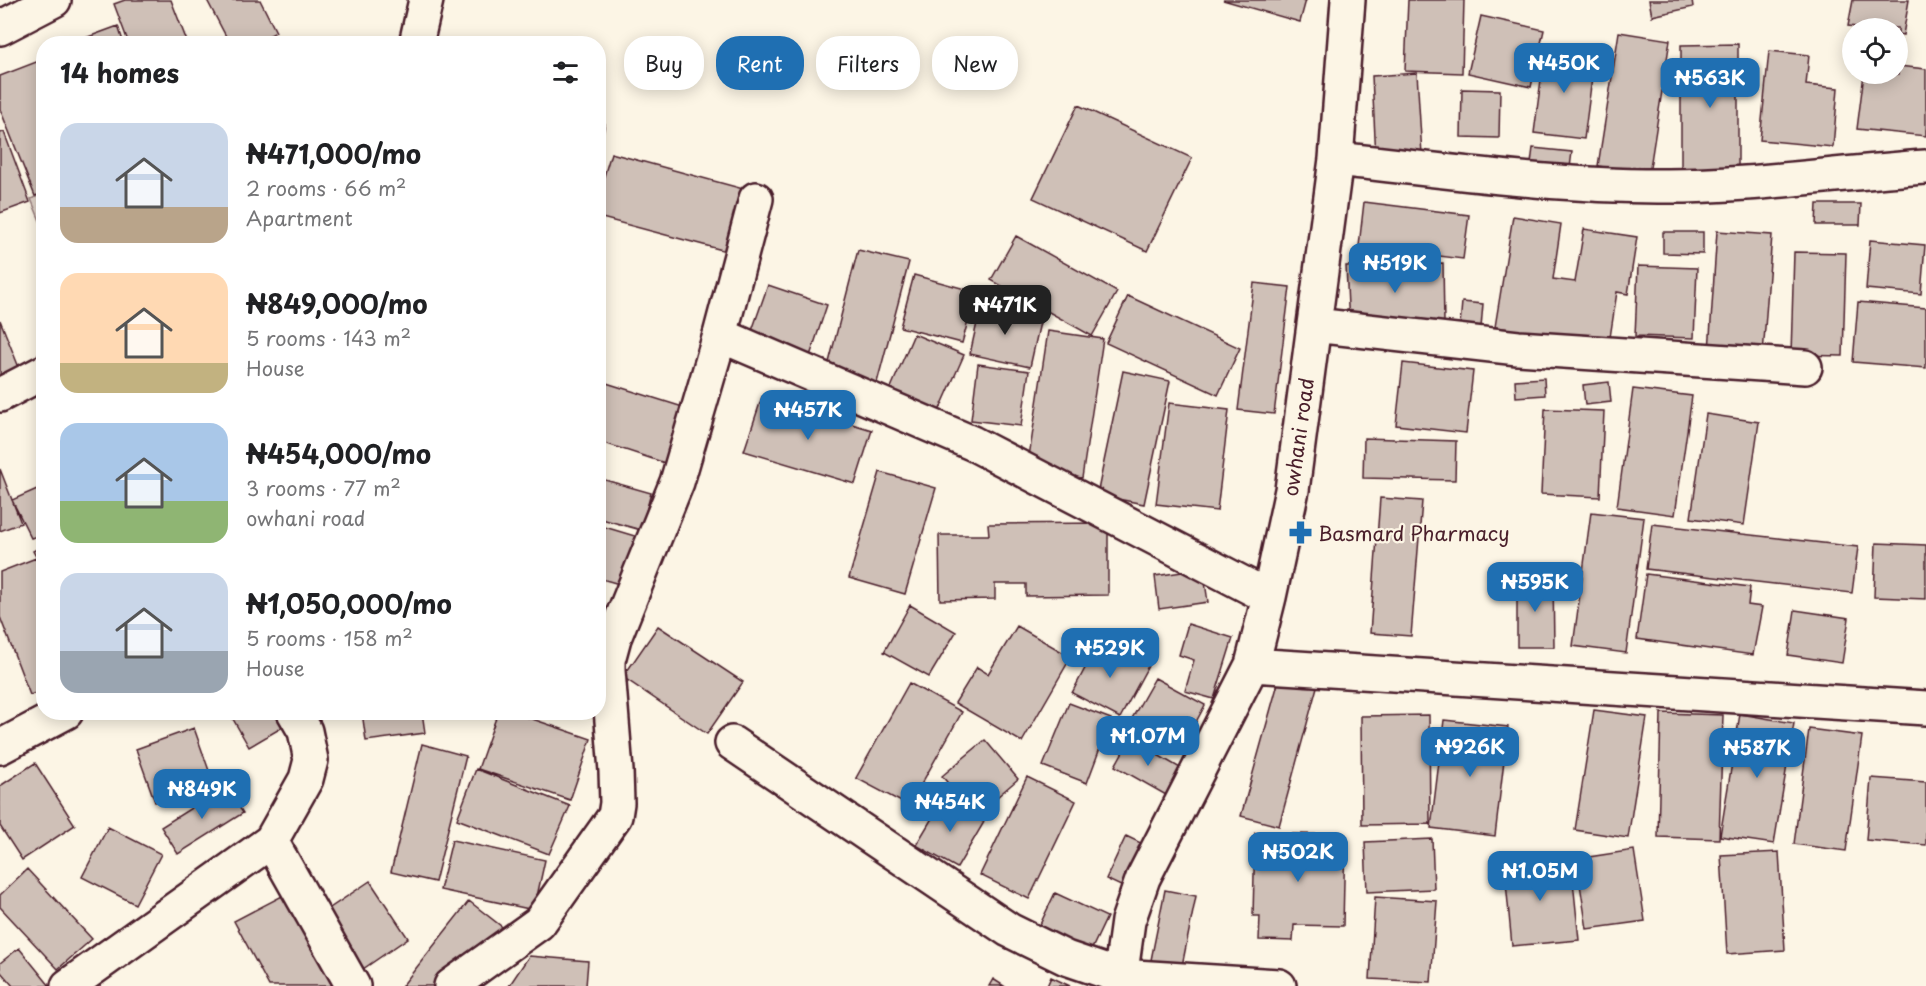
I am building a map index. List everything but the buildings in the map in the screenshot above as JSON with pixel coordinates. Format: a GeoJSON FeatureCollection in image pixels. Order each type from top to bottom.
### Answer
{"type":"FeatureCollection","features":[{"type":"Feature","properties":{"kind":"street"},"geometry":{"type":"LineString","coordinates":[[0,28],[54,0]]}},
{"type":"Feature","properties":{"kind":"street"},"geometry":{"type":"LineString","coordinates":[[418,36],[426,0]]}},
{"type":"Feature","properties":{"kind":"street","name":"owhani road"},"geometry":{"type":"LineString","coordinates":[[1119,981],[1128,921],[1143,878],[1252,665],[1269,597],[1292,490],[1336,159],[1348,0]]}},
{"type":"Feature","properties":{"kind":"street"},"geometry":{"type":"LineString","coordinates":[[1336,159],[1561,182],[1658,186],[1761,183],[1926,167]]}},
{"type":"Feature","properties":{"kind":"street"},"geometry":{"type":"LineString","coordinates":[[451,986],[539,923],[615,816],[616,771],[608,660],[614,638],[677,482],[720,335],[756,199]]}},
{"type":"Feature","properties":{"kind":"street"},"geometry":{"type":"LineString","coordinates":[[1314,325],[1518,348],[1805,367]]}},
{"type":"Feature","properties":{"kind":"street"},"geometry":{"type":"LineString","coordinates":[[720,335],[972,443],[1269,597]]}},
{"type":"Feature","properties":{"kind":"street"},"geometry":{"type":"LineString","coordinates":[[0,395],[36,376]]}},
{"type":"Feature","properties":{"kind":"street"},"geometry":{"type":"LineString","coordinates":[[1252,665],[1926,708]]}},
{"type":"Feature","properties":{"kind":"street"},"geometry":{"type":"LineString","coordinates":[[0,747],[51,720]]}},
{"type":"Feature","properties":{"kind":"street"},"geometry":{"type":"LineString","coordinates":[[68,986],[271,841],[306,779],[311,760],[305,731],[299,720]]}},
{"type":"Feature","properties":{"kind":"street"},"geometry":{"type":"LineString","coordinates":[[732,743],[1009,930],[1066,958],[1119,981],[1279,986]]}},
{"type":"Feature","properties":{"kind":"street"},"geometry":{"type":"LineString","coordinates":[[271,841],[352,986]]}},
{"type":"Feature","properties":{"kind":"green space"},"geometry":{"type":"Polygon","coordinates":[[[36,197],[36,211],[31,199],[36,197]]]}},
{"type":"Feature","properties":{"kind":"place","name":"Basmard Pharmacy"},"geometry":{"type":"Point","coordinates":[1300,533]}}]}
